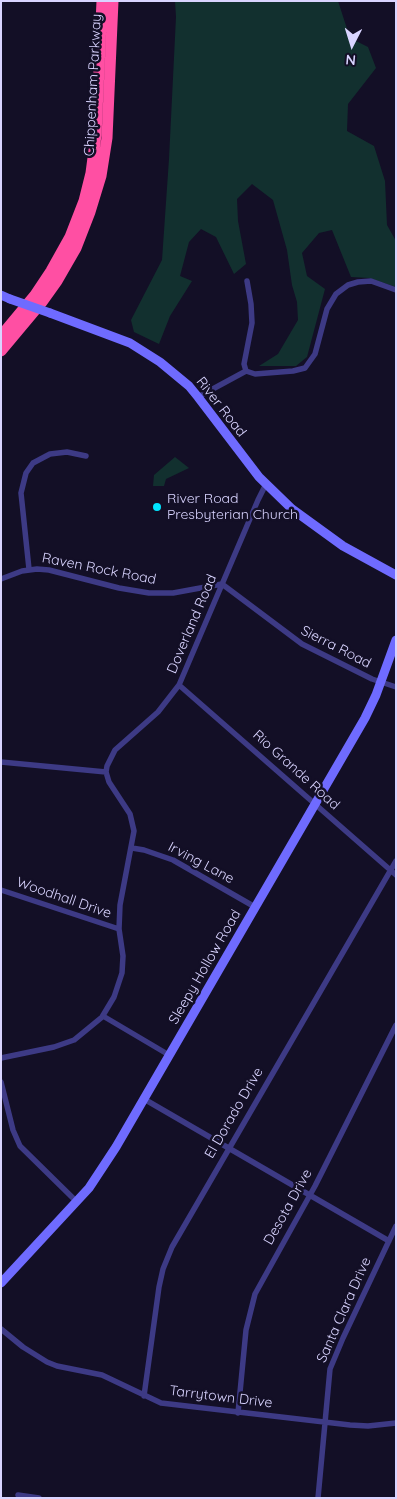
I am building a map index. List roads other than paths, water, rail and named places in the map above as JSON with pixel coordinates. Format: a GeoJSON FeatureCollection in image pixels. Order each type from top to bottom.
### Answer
{"type":"FeatureCollection","features":[{"type":"Feature","properties":{"kind":"highway","name":"Chippenham Parkway"},"geometry":{"type":"LineString","coordinates":[[1,336],[35,295],[51,271],[70,237],[84,201],[93,163],[96,134],[102,1]]}},
{"type":"Feature","properties":{"kind":"highway","name":"Chippenham Parkway"},"geometry":{"type":"LineString","coordinates":[[1,352],[57,281],[76,248],[99,185],[106,147],[113,1]]}},
{"type":"Feature","properties":{"kind":"street"},"geometry":{"type":"LineString","coordinates":[[246,371],[244,364],[252,323],[247,281]]}},
{"type":"Feature","properties":{"kind":"street"},"geometry":{"type":"LineString","coordinates":[[198,397],[246,371],[255,374],[293,371],[308,365],[315,354],[327,309],[336,294],[348,285],[371,281],[396,290]]}},
{"type":"Feature","properties":{"kind":"street","name":"River Road"},"geometry":{"type":"LineString","coordinates":[[6,297],[110,335],[143,351],[173,372],[198,397],[266,484],[292,509],[320,530],[375,564],[396,574]]}},
{"type":"Feature","properties":{"kind":"street"},"geometry":{"type":"LineString","coordinates":[[29,569],[21,493],[26,473],[33,463],[50,454],[67,452],[86,456]]}},
{"type":"Feature","properties":{"kind":"street","name":"Doverland Road"},"geometry":{"type":"LineString","coordinates":[[106,772],[109,759],[115,750],[158,712],[179,685],[266,484]]}},
{"type":"Feature","properties":{"kind":"street","name":"Raven Rock Road"},"geometry":{"type":"LineString","coordinates":[[1,579],[29,569],[49,570],[119,588],[149,593],[173,593],[222,584]]}},
{"type":"Feature","properties":{"kind":"street","name":"Sierra Road"},"geometry":{"type":"LineString","coordinates":[[222,584],[302,644],[381,682],[396,687]]}},
{"type":"Feature","properties":{"kind":"street","name":"Sleepy Hollow Road"},"geometry":{"type":"LineString","coordinates":[[1,1283],[77,1202],[98,1175],[365,718],[381,682],[396,640]]}},
{"type":"Feature","properties":{"kind":"street","name":"Rio Grande Road"},"geometry":{"type":"LineString","coordinates":[[179,685],[396,875]]}},
{"type":"Feature","properties":{"kind":"street"},"geometry":{"type":"LineString","coordinates":[[1,762],[106,772],[110,786],[126,807],[132,819],[134,831],[120,905],[119,929],[122,973],[114,997],[103,1016],[81,1036],[68,1043],[1,1058]]}},
{"type":"Feature","properties":{"kind":"street","name":"Irving Lane"},"geometry":{"type":"LineString","coordinates":[[132,848],[173,860],[255,907]]}},
{"type":"Feature","properties":{"kind":"street","name":"El Dorado Drive"},"geometry":{"type":"LineString","coordinates":[[144,1396],[156,1301],[167,1256],[180,1230],[396,861]]}},
{"type":"Feature","properties":{"kind":"street","name":"Woodhall Drive"},"geometry":{"type":"LineString","coordinates":[[1,890],[119,929]]}},
{"type":"Feature","properties":{"kind":"street"},"geometry":{"type":"LineString","coordinates":[[103,1016],[169,1055]]}},
{"type":"Feature","properties":{"kind":"street","name":"Desota Drive"},"geometry":{"type":"LineString","coordinates":[[238,1413],[246,1330],[255,1294],[310,1196],[396,1025]]}},
{"type":"Feature","properties":{"kind":"street"},"geometry":{"type":"LineString","coordinates":[[1,1082],[13,1130],[20,1146],[77,1202]]}},
{"type":"Feature","properties":{"kind":"street"},"geometry":{"type":"LineString","coordinates":[[144,1099],[388,1241]]}},
{"type":"Feature","properties":{"kind":"street","name":"Santa Clara Drive"},"geometry":{"type":"LineString","coordinates":[[318,1498],[328,1383],[332,1362],[396,1226]]}},
{"type":"Feature","properties":{"kind":"street","name":"Tarrytown Drive"},"geometry":{"type":"LineString","coordinates":[[1,1329],[22,1347],[47,1362],[57,1366],[102,1375],[144,1396],[172,1405],[368,1426],[396,1424]]}},
{"type":"Feature","properties":{"kind":"street"},"geometry":{"type":"LineString","coordinates":[[18,1495],[39,1498]]}},
{"type":"Feature","properties":{"kind":"place","name":"River Road Presbyterian Church"},"geometry":{"type":"Point","coordinates":[157,507]}}]}
